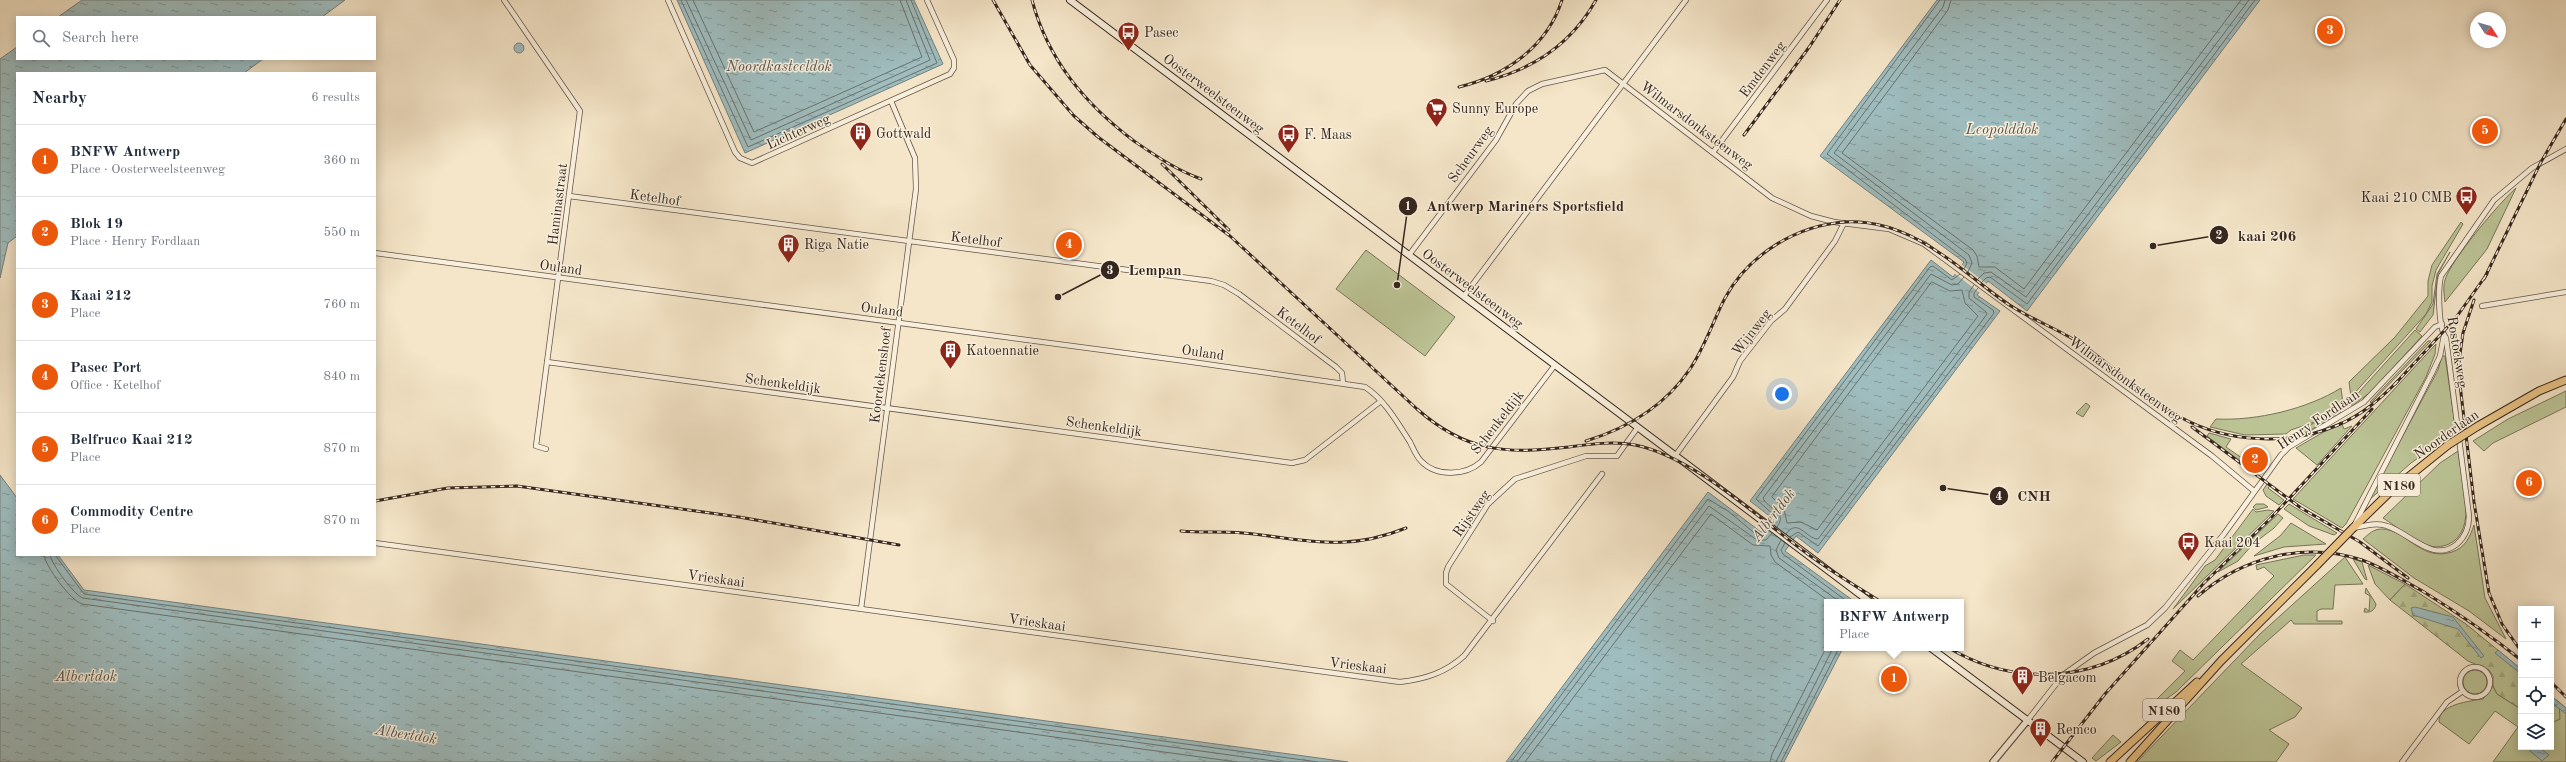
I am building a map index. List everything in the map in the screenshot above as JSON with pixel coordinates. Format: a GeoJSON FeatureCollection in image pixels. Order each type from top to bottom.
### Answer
{"type":"FeatureCollection","features":[{"type":"Feature","properties":{"kind":"main road","name":"Oosterweelsteenweg"},"geometry":{"type":"LineString","coordinates":[[1070,0],[1866,599]]}},
{"type":"Feature","properties":{"kind":"main road","name":"Noorderlaan"},"geometry":{"type":"LineString","coordinates":[[2130,762],[2221,661],[2392,490],[2448,445],[2478,426],[2539,391],[2566,380]]}},
{"type":"Feature","properties":{"kind":"main road"},"geometry":{"type":"LineString","coordinates":[[1935,651],[2028,720],[2077,759],[2083,762]]}},
{"type":"Feature","properties":{"kind":"main road","name":"Noorderlaan"},"geometry":{"type":"LineString","coordinates":[[2110,762],[2157,716],[2221,661]]}},
{"type":"Feature","properties":{"kind":"street","name":"Haminastraat"},"geometry":{"type":"LineString","coordinates":[[504,0],[580,111],[536,446],[546,449]]}},
{"type":"Feature","properties":{"kind":"street","name":"Lichterweg"},"geometry":{"type":"LineString","coordinates":[[668,0],[736,152],[746,162],[760,160],[950,74],[954,68],[954,60],[927,0]]}},
{"type":"Feature","properties":{"kind":"street"},"geometry":{"type":"LineString","coordinates":[[1623,84],[1686,0]]}},
{"type":"Feature","properties":{"kind":"street","name":"Emdenweg"},"geometry":{"type":"LineString","coordinates":[[1714,151],[1827,0]]}},
{"type":"Feature","properties":{"kind":"street","name":"Scheurweg"},"geometry":{"type":"LineString","coordinates":[[1409,255],[1496,140],[1516,104],[1528,91],[1542,84],[1605,70],[1623,84]]}},
{"type":"Feature","properties":{"kind":"street","name":"Wilmarsdonksteenweg"},"geometry":{"type":"LineString","coordinates":[[1464,296],[1623,84],[1714,151],[1772,198],[1811,216],[1844,223],[1873,226],[1905,234],[1924,244],[2212,456],[2254,491]]}},
{"type":"Feature","properties":{"kind":"street","name":"Koordekenshoef"},"geometry":{"type":"LineString","coordinates":[[861,608],[888,408],[917,172],[915,158],[891,101]]}},
{"type":"Feature","properties":{"kind":"street","name":"Rostockweg"},"geometry":{"type":"LineString","coordinates":[[2353,528],[2382,524],[2426,547],[2441,550],[2455,545],[2467,532],[2469,516],[2446,338],[2442,324],[2439,284],[2443,271],[2494,200],[2532,168],[2566,149]]}},
{"type":"Feature","properties":{"kind":"street","name":"Ketelhof"},"geometry":{"type":"LineString","coordinates":[[569,196],[1211,281],[1224,285],[1338,369],[1342,373],[1343,383]]}},
{"type":"Feature","properties":{"kind":"street","name":"Wijnweg"},"geometry":{"type":"LineString","coordinates":[[1675,456],[1733,377],[1740,362],[1771,321],[1785,309],[1835,241],[1844,223]]}},
{"type":"Feature","properties":{"kind":"street","name":"Ouland"},"geometry":{"type":"LineString","coordinates":[[376,253],[1343,383],[1365,387],[1381,401]]}},
{"type":"Feature","properties":{"kind":"street"},"geometry":{"type":"LineString","coordinates":[[2482,306],[2566,292]]}},
{"type":"Feature","properties":{"kind":"street","name":"Henry Fordlaan"},"geometry":{"type":"LineString","coordinates":[[2028,720],[2066,674],[2094,653],[2147,625],[2165,608],[2236,517],[2254,491],[2290,447],[2364,402],[2435,327],[2442,324]]}},
{"type":"Feature","properties":{"kind":"street","name":"Noorderlaan"},"geometry":{"type":"LineString","coordinates":[[2353,528],[2362,507],[2432,374],[2440,356],[2444,335]]}},
{"type":"Feature","properties":{"kind":"street","name":"Schenkeldijk"},"geometry":{"type":"LineString","coordinates":[[547,362],[1292,463],[1304,460],[1381,401],[1421,461],[1438,470],[1456,473],[1472,468],[1481,462],[1555,365]]}},
{"type":"Feature","properties":{"kind":"street","name":"Rijstweg"},"geometry":{"type":"LineString","coordinates":[[1493,621],[1446,584],[1445,578],[1448,567],[1488,504],[1504,486],[1521,476],[1586,456],[1617,456],[1638,427]]}},
{"type":"Feature","properties":{"kind":"street","name":"Vrieskaai"},"geometry":{"type":"LineString","coordinates":[[376,542],[1400,682],[1418,680],[1450,668],[1464,656],[1493,621],[1602,474]]}},
{"type":"Feature","properties":{"kind":"street"},"geometry":{"type":"LineString","coordinates":[[2481,668],[2488,675],[2490,685],[2485,693],[2471,697],[2463,691],[2460,682],[2466,670],[2481,668]]}},
{"type":"Feature","properties":{"kind":"street"},"geometry":{"type":"LineString","coordinates":[[2402,762],[2447,702],[2463,691]]}},
{"type":"Feature","properties":{"kind":"street"},"geometry":{"type":"LineString","coordinates":[[1994,762],[2028,720]]}},
{"type":"Feature","properties":{"kind":"green space"},"geometry":{"type":"Polygon","coordinates":[[[2516,188],[2487,249],[2445,302],[2445,280],[2449,271],[2465,246],[2488,218],[2516,188]]]}},
{"type":"Feature","properties":{"kind":"green space"},"geometry":{"type":"Polygon","coordinates":[[[2461,222],[2463,224],[2436,270],[2432,286],[2432,302],[2426,314],[2351,397],[2349,382],[2395,337],[2428,296],[2428,281],[2432,265],[2461,222]]]}},
{"type":"Feature","properties":{"kind":"green space"},"geometry":{"type":"Polygon","coordinates":[[[1366,250],[1455,317],[1425,356],[1336,289],[1366,250]]]}},
{"type":"Feature","properties":{"kind":"green space"},"geometry":{"type":"Polygon","coordinates":[[[2450,252],[2438,274],[2433,315],[2420,332],[2416,329],[2433,304],[2437,274],[2450,252]]]}},
{"type":"Feature","properties":{"kind":"green space"},"geometry":{"type":"Polygon","coordinates":[[[2415,330],[2422,336],[2372,391],[2352,406],[2351,401],[2415,330]]]}},
{"type":"Feature","properties":{"kind":"green space"},"geometry":{"type":"Polygon","coordinates":[[[2428,341],[2431,341],[2371,403],[2370,402],[2428,341]]]}},
{"type":"Feature","properties":{"kind":"green space"},"geometry":{"type":"Polygon","coordinates":[[[2436,344],[2435,354],[2426,377],[2346,524],[2342,528],[2293,499],[2436,344]]]}},
{"type":"Feature","properties":{"kind":"green space"},"geometry":{"type":"Polygon","coordinates":[[[2442,356],[2445,356],[2456,431],[2411,463],[2368,501],[2438,370],[2442,356]]]}},
{"type":"Feature","properties":{"kind":"green space"},"geometry":{"type":"Polygon","coordinates":[[[2341,388],[2343,404],[2320,420],[2291,430],[2286,434],[2245,435],[2210,427],[2216,419],[2265,416],[2297,408],[2341,388]]]}},
{"type":"Feature","properties":{"kind":"green space"},"geometry":{"type":"Polygon","coordinates":[[[2566,391],[2566,407],[2493,443],[2484,451],[2473,441],[2508,419],[2566,391]]]}},
{"type":"Feature","properties":{"kind":"green space"},"geometry":{"type":"Polygon","coordinates":[[[2086,403],[2090,406],[2083,417],[2076,413],[2086,403]]]}},
{"type":"Feature","properties":{"kind":"green space"},"geometry":{"type":"Polygon","coordinates":[[[2340,410],[2341,413],[2305,433],[2290,435],[2340,410]]]}},
{"type":"Feature","properties":{"kind":"green space"},"geometry":{"type":"Polygon","coordinates":[[[2341,422],[2344,429],[2352,426],[2317,465],[2296,448],[2341,422]]]}},
{"type":"Feature","properties":{"kind":"green space"},"geometry":{"type":"Polygon","coordinates":[[[2209,433],[2231,439],[2226,447],[2252,465],[2248,467],[2207,436],[2209,433]]]}},
{"type":"Feature","properties":{"kind":"green space"},"geometry":{"type":"Polygon","coordinates":[[[2458,451],[2466,502],[2466,515],[2463,527],[2458,537],[2449,544],[2433,547],[2410,536],[2383,518],[2440,463],[2458,451]]]}},
{"type":"Feature","properties":{"kind":"green space"},"geometry":{"type":"Polygon","coordinates":[[[2267,484],[2270,486],[2268,488],[2284,500],[2279,505],[2266,496],[2263,490],[2267,484]]]}},
{"type":"Feature","properties":{"kind":"green space"},"geometry":{"type":"Polygon","coordinates":[[[2256,504],[2264,504],[2268,507],[2256,510],[2253,507],[2256,504]]]}},
{"type":"Feature","properties":{"kind":"green space"},"geometry":{"type":"Polygon","coordinates":[[[2289,504],[2337,533],[2334,535],[2309,526],[2284,509],[2289,504]]]}},
{"type":"Feature","properties":{"kind":"green space"},"geometry":{"type":"Polygon","coordinates":[[[2253,509],[2256,512],[2268,510],[2274,511],[2173,609],[2205,566],[2215,560],[2253,509]]]}},
{"type":"Feature","properties":{"kind":"green space"},"geometry":{"type":"Polygon","coordinates":[[[2278,514],[2283,518],[2274,528],[2253,544],[2238,561],[2218,572],[2278,514]]]}},
{"type":"Feature","properties":{"kind":"green space"},"geometry":{"type":"Polygon","coordinates":[[[2291,523],[2326,544],[2284,547],[2254,556],[2280,536],[2291,523]]]}},
{"type":"Feature","properties":{"kind":"green space"},"geometry":{"type":"Polygon","coordinates":[[[2474,525],[2485,598],[2506,639],[2469,611],[2414,578],[2363,539],[2371,532],[2382,529],[2399,534],[2432,553],[2441,554],[2452,552],[2464,545],[2469,538],[2474,525]]]}},
{"type":"Feature","properties":{"kind":"green space"},"geometry":{"type":"Polygon","coordinates":[[[2304,555],[2316,555],[2176,692],[2158,705],[2154,702],[2185,671],[2172,661],[2180,650],[2193,660],[2274,576],[2264,567],[2257,570],[2256,565],[2304,555]]]}},
{"type":"Feature","properties":{"kind":"green space"},"geometry":{"type":"Polygon","coordinates":[[[2345,557],[2363,584],[2335,585],[2333,609],[2321,609],[2317,611],[2317,621],[2342,621],[2342,624],[2294,624],[2291,620],[2241,664],[2302,708],[2295,717],[2269,730],[2289,744],[2276,762],[2137,762],[2260,634],[2345,557]]]}},
{"type":"Feature","properties":{"kind":"green space"},"geometry":{"type":"Polygon","coordinates":[[[2353,559],[2362,562],[2367,580],[2365,579],[2353,559]]]}},
{"type":"Feature","properties":{"kind":"green space"},"geometry":{"type":"Polygon","coordinates":[[[2368,565],[2405,584],[2390,600],[2375,584],[2368,565]]]}},
{"type":"Feature","properties":{"kind":"green space"},"geometry":{"type":"Polygon","coordinates":[[[2405,584],[2466,624],[2518,667],[2518,707],[2497,694],[2493,686],[2493,676],[2489,670],[2468,661],[2390,600],[2405,584]]]}},
{"type":"Feature","properties":{"kind":"green space"},"geometry":{"type":"Polygon","coordinates":[[[2366,588],[2376,604],[2375,608],[2369,612],[2364,612],[2365,608],[2369,611],[2370,596],[2365,593],[2366,588]]]}},
{"type":"Feature","properties":{"kind":"green space"},"geometry":{"type":"Polygon","coordinates":[[[2475,670],[2483,674],[2487,682],[2483,690],[2475,694],[2467,690],[2463,682],[2467,674],[2475,670]]]}},
{"type":"Feature","properties":{"kind":"green space"},"geometry":{"type":"Polygon","coordinates":[[[2493,686],[2497,694],[2518,707],[2518,727],[2495,711],[2469,744],[2439,722],[2440,716],[2449,707],[2464,702],[2483,699],[2493,686]]]}},
{"type":"Feature","properties":{"kind":"green space"},"geometry":{"type":"Polygon","coordinates":[[[2554,698],[2559,702],[2560,719],[2554,722],[2554,698]]]}},
{"type":"Feature","properties":{"kind":"green space"},"geometry":{"type":"Polygon","coordinates":[[[2559,702],[2566,708],[2566,762],[2493,762],[2518,727],[2518,750],[2554,750],[2554,720],[2559,702]]]}},
{"type":"Feature","properties":{"kind":"green space"},"geometry":{"type":"Polygon","coordinates":[[[2113,735],[2121,742],[2096,761],[2092,758],[2113,735]]]}},
{"type":"Feature","properties":{"kind":"water"},"geometry":{"type":"Polygon","coordinates":[[[82,0],[345,0],[323,16],[59,16],[82,0]]]}},
{"type":"Feature","properties":{"kind":"water","name":"Noordkasteeldok"},"geometry":{"type":"Polygon","coordinates":[[[677,0],[914,0],[943,64],[745,153],[677,0]]]}},
{"type":"Feature","properties":{"kind":"water","name":"Leopolddok"},"geometry":{"type":"Polygon","coordinates":[[[1937,0],[2260,0],[2027,311],[1988,281],[1977,295],[2000,311],[1818,553],[1796,536],[1785,551],[1851,599],[1824,599],[1824,651],[1841,651],[1784,762],[1506,762],[1708,492],[1761,532],[1772,518],[1750,501],[1931,260],[1953,277],[1964,262],[1820,156],[1937,0]]]}},
{"type":"Feature","properties":{"kind":"water"},"geometry":{"type":"Polygon","coordinates":[[[519,43],[524,48],[519,53],[514,48],[519,43]]]}},
{"type":"Feature","properties":{"kind":"water"},"geometry":{"type":"Polygon","coordinates":[[[16,48],[16,60],[262,60],[245,72],[16,72],[16,237],[8,243],[0,278],[0,59],[16,48]]]}},
{"type":"Feature","properties":{"kind":"water","name":"Albertdok"},"geometry":{"type":"Polygon","coordinates":[[[0,475],[16,497],[16,556],[59,556],[84,590],[1348,762],[0,762],[0,475]]]}},
{"type":"Feature","properties":{"kind":"water"},"geometry":{"type":"Polygon","coordinates":[[[2415,607],[2453,617],[2484,656],[2481,658],[2458,629],[2413,615],[2411,608],[2415,607]]]}},
{"type":"Feature","properties":{"kind":"water"},"geometry":{"type":"Polygon","coordinates":[[[2498,650],[2518,667],[2518,672],[2495,653],[2498,650]]]}},
{"type":"Feature","properties":{"kind":"water"},"geometry":{"type":"Polygon","coordinates":[[[2554,698],[2566,708],[2566,714],[2554,704],[2554,698]]]}},
{"type":"Feature","properties":{"kind":"water"},"geometry":{"type":"Polygon","coordinates":[[[2543,750],[2549,755],[2542,761],[2530,751],[2543,750]]]}},
{"type":"Feature","properties":{"kind":"pier"},"geometry":{"type":"Polygon","coordinates":[[[1961,264],[1987,284],[1980,293],[1954,273],[1961,264]]]}},
{"type":"Feature","properties":{"kind":"railway"},"geometry":{"type":"LineString","coordinates":[[993,0],[1030,65],[1074,116],[1098,137],[1230,236],[1435,424],[1470,442],[1506,450],[1546,449],[1610,443],[1635,445],[1657,452],[1680,462],[1702,475],[1746,506],[1814,559],[1876,599]]}},
{"type":"Feature","properties":{"kind":"railway"},"geometry":{"type":"LineString","coordinates":[[1032,0],[1039,22],[1058,61],[1084,96],[1116,127],[1134,141],[1175,167],[1201,179]]}},
{"type":"Feature","properties":{"kind":"railway"},"geometry":{"type":"LineString","coordinates":[[1459,87],[1492,75],[1508,67],[1522,57],[1546,32],[1555,17],[1562,0]]}},
{"type":"Feature","properties":{"kind":"railway"},"geometry":{"type":"LineString","coordinates":[[1486,81],[1504,76],[1520,69],[1550,52],[1575,29],[1596,0]]}},
{"type":"Feature","properties":{"kind":"railway"},"geometry":{"type":"LineString","coordinates":[[1744,135],[1810,46],[1840,0]]}},
{"type":"Feature","properties":{"kind":"railway"},"geometry":{"type":"LineString","coordinates":[[2484,279],[2541,162],[2566,119]]}},
{"type":"Feature","properties":{"kind":"railway"},"geometry":{"type":"LineString","coordinates":[[1162,164],[1229,230]]}},
{"type":"Feature","properties":{"kind":"railway"},"geometry":{"type":"LineString","coordinates":[[1586,441],[1602,436],[1631,422],[1657,405],[1669,394],[1680,382],[1695,361],[1705,343],[1725,298],[1735,282],[1761,255],[1776,245],[1810,229],[1828,224],[1846,222],[1869,223],[1890,228],[1911,236],[1949,259],[2012,307],[2084,346],[2167,409],[2198,426],[2218,432],[2258,439],[2279,439],[2319,432],[2347,421],[2363,411],[2398,381]]}},
{"type":"Feature","properties":{"kind":"railway"},"geometry":{"type":"LineString","coordinates":[[2395,384],[2455,319],[2487,274]]}},
{"type":"Feature","properties":{"kind":"railway"},"geometry":{"type":"LineString","coordinates":[[2474,300],[2463,333],[2458,368],[2474,502],[2489,593],[2502,624],[2518,647]]}},
{"type":"Feature","properties":{"kind":"railway"},"geometry":{"type":"LineString","coordinates":[[2052,762],[2105,694],[2204,583],[2270,519],[2372,409]]}},
{"type":"Feature","properties":{"kind":"railway"},"geometry":{"type":"LineString","coordinates":[[2192,427],[2301,508],[2360,542],[2408,578]]}},
{"type":"Feature","properties":{"kind":"railway"},"geometry":{"type":"LineString","coordinates":[[376,501],[448,488],[517,486],[739,517],[899,545]]}},
{"type":"Feature","properties":{"kind":"railway"},"geometry":{"type":"LineString","coordinates":[[1181,531],[1235,532],[1306,541],[1344,542],[1384,536],[1406,528]]}},
{"type":"Feature","properties":{"kind":"railway"},"geometry":{"type":"LineString","coordinates":[[2198,596],[2216,582],[2255,562],[2276,556],[2297,553],[2319,552],[2340,554],[2370,563],[2424,592],[2474,624],[2518,658]]}},
{"type":"Feature","properties":{"kind":"railway"},"geometry":{"type":"LineString","coordinates":[[1955,651],[1973,660],[1998,669],[2024,673],[2050,674],[2076,671],[2101,665],[2125,654],[2148,639]]}},
{"type":"Feature","properties":{"kind":"railway"},"geometry":{"type":"LineString","coordinates":[[2554,685],[2566,697]]}},
{"type":"Feature","properties":{"kind":"place","name":"Kaai 212"},"geometry":{"type":"Point","coordinates":[2330,31]}},
{"type":"Feature","properties":{"kind":"place","name":"Pasec"},"geometry":{"type":"Point","coordinates":[1128,52]}},
{"type":"Feature","properties":{"kind":"place","name":"Sunny Europe"},"geometry":{"type":"Point","coordinates":[1436,128]}},
{"type":"Feature","properties":{"kind":"place","name":"Belfruco Kaai 212"},"geometry":{"type":"Point","coordinates":[2485,131]}},
{"type":"Feature","properties":{"kind":"place","name":"Gottwald"},"geometry":{"type":"Point","coordinates":[860,152]}},
{"type":"Feature","properties":{"kind":"place","name":"F. Maas"},"geometry":{"type":"Point","coordinates":[1289,154]}},
{"type":"Feature","properties":{"kind":"place","name":"Kaai 210 CMB"},"geometry":{"type":"Point","coordinates":[2467,216]}},
{"type":"Feature","properties":{"kind":"place","name":"Pasec Port"},"geometry":{"type":"Point","coordinates":[1069,245]}},
{"type":"Feature","properties":{"kind":"place","name":"kaai 206"},"geometry":{"type":"Point","coordinates":[2153,246]}},
{"type":"Feature","properties":{"kind":"place","name":"Riga Natie"},"geometry":{"type":"Point","coordinates":[788,264]}},
{"type":"Feature","properties":{"kind":"place","name":"Antwerp Mariners Sportsfield"},"geometry":{"type":"Point","coordinates":[1397,285]}},
{"type":"Feature","properties":{"kind":"place","name":"Lempan"},"geometry":{"type":"Point","coordinates":[1058,297]}},
{"type":"Feature","properties":{"kind":"place","name":"Katoennatie"},"geometry":{"type":"Point","coordinates":[951,370]}},
{"type":"Feature","properties":{"kind":"place","name":"Blok 19"},"geometry":{"type":"Point","coordinates":[2255,460]}},
{"type":"Feature","properties":{"kind":"place","name":"Commodity Centre"},"geometry":{"type":"Point","coordinates":[2529,483]}},
{"type":"Feature","properties":{"kind":"place","name":"CNH"},"geometry":{"type":"Point","coordinates":[1943,488]}},
{"type":"Feature","properties":{"kind":"place","name":"Kaai 204"},"geometry":{"type":"Point","coordinates":[2189,562]}},
{"type":"Feature","properties":{"kind":"place","name":"BNFW Antwerp"},"geometry":{"type":"Point","coordinates":[1894,679]}},
{"type":"Feature","properties":{"kind":"place","name":"Belgacom"},"geometry":{"type":"Point","coordinates":[2022,696]}},
{"type":"Feature","properties":{"kind":"place","name":"Remco"},"geometry":{"type":"Point","coordinates":[2040,748]}}]}
